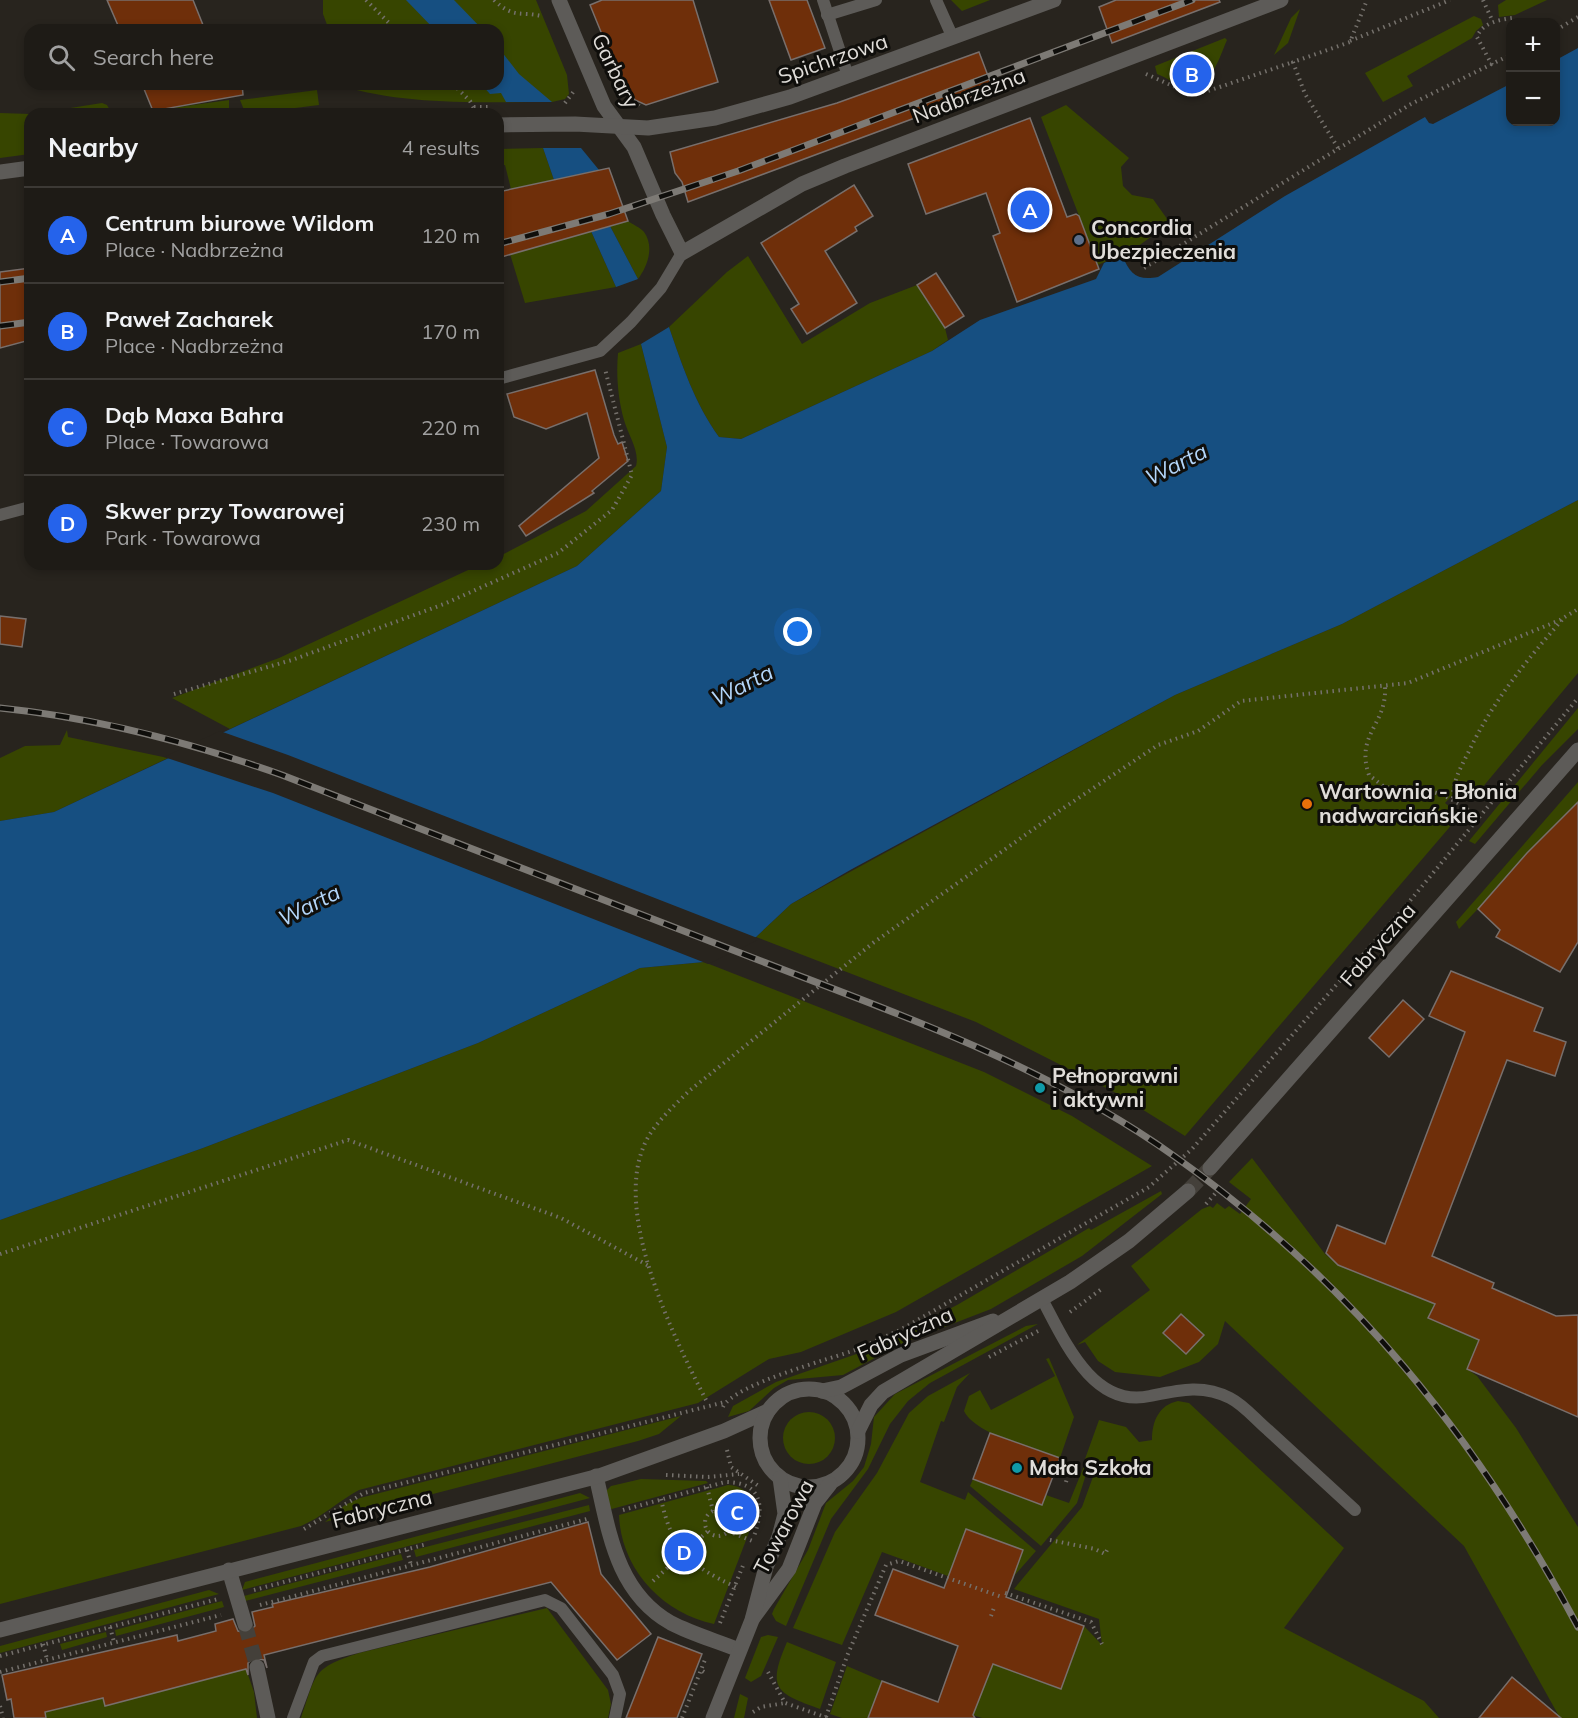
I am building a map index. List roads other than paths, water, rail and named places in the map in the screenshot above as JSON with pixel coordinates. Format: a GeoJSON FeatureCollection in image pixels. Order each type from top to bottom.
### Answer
{"type":"FeatureCollection","features":[{"type":"Feature","properties":{"kind":"street","name":"Garbary"},"geometry":{"type":"LineString","coordinates":[[559,0],[604,106],[634,147],[682,253]]}},
{"type":"Feature","properties":{"kind":"street","name":"Spichrzowa"},"geometry":{"type":"LineString","coordinates":[[504,125],[575,124],[656,128],[715,118],[745,111],[848,76],[1054,0]]}},
{"type":"Feature","properties":{"kind":"street","name":"Nadbrzeżna"},"geometry":{"type":"LineString","coordinates":[[682,253],[802,184],[1281,0]]}},
{"type":"Feature","properties":{"kind":"street"},"geometry":{"type":"LineString","coordinates":[[0,172],[24,169]]}},
{"type":"Feature","properties":{"kind":"street","name":"Fabryczna"},"geometry":{"type":"LineString","coordinates":[[1210,1168],[1578,750]]}},
{"type":"Feature","properties":{"kind":"street","name":"Fabryczna"},"geometry":{"type":"LineString","coordinates":[[858,1431],[871,1405],[883,1392],[1042,1299],[1129,1241],[1188,1191]]}},
{"type":"Feature","properties":{"kind":"street","name":"Fabryczna"},"geometry":{"type":"LineString","coordinates":[[821,1391],[849,1384],[901,1354],[1008,1317]]}},
{"type":"Feature","properties":{"kind":"street"},"geometry":{"type":"LineString","coordinates":[[807,1389],[821,1391],[837,1398],[847,1407],[858,1431],[857,1452],[840,1477],[818,1487],[805,1487],[780,1478],[768,1466],[760,1444],[763,1421],[768,1411],[789,1394],[807,1389]]}},
{"type":"Feature","properties":{"kind":"street","name":"Fabryczna"},"geometry":{"type":"LineString","coordinates":[[0,1630],[596,1476],[724,1431],[768,1411]]}},
{"type":"Feature","properties":{"kind":"street"},"geometry":{"type":"LineString","coordinates":[[596,1476],[621,1569],[638,1595],[671,1623],[739,1650]]}},
{"type":"Feature","properties":{"kind":"street","name":"Towarowa"},"geometry":{"type":"LineString","coordinates":[[713,1718],[752,1620],[758,1594],[785,1514],[780,1478]]}},
{"type":"Feature","properties":{"kind":"street","name":"Towarowa"},"geometry":{"type":"LineString","coordinates":[[752,1620],[789,1569],[815,1503],[831,1483]]}},
{"type":"Feature","properties":{"kind":"street"},"geometry":{"type":"LineString","coordinates":[[228,1570],[240,1609]]}},
{"type":"Feature","properties":{"kind":"street"},"geometry":{"type":"LineString","coordinates":[[257,1666],[268,1718]]}},
{"type":"Feature","properties":{"kind":"lane"},"geometry":{"type":"LineString","coordinates":[[823,0],[848,76]]}},
{"type":"Feature","properties":{"kind":"lane"},"geometry":{"type":"LineString","coordinates":[[827,15],[876,0]]}},
{"type":"Feature","properties":{"kind":"lane"},"geometry":{"type":"LineString","coordinates":[[936,0],[953,38]]}},
{"type":"Feature","properties":{"kind":"lane"},"geometry":{"type":"LineString","coordinates":[[504,376],[600,351],[631,322],[661,288],[682,253]]}},
{"type":"Feature","properties":{"kind":"lane"},"geometry":{"type":"LineString","coordinates":[[0,515],[24,509]]}},
{"type":"Feature","properties":{"kind":"lane"},"geometry":{"type":"LineString","coordinates":[[1042,1299],[1074,1354],[1092,1378],[1108,1391],[1133,1399],[1179,1389],[1197,1388],[1233,1399],[1355,1510]]}},
{"type":"Feature","properties":{"kind":"lane"},"geometry":{"type":"LineString","coordinates":[[293,1718],[314,1662],[322,1656],[545,1600],[561,1608],[613,1675],[620,1694],[615,1718]]}},
{"type":"Feature","properties":{"kind":"water"},"geometry":{"type":"Polygon","coordinates":[[[406,0],[454,0],[477,24],[429,24],[406,0]]]}},
{"type":"Feature","properties":{"kind":"water","name":"Warta"},"geometry":{"type":"Polygon","coordinates":[[[1578,48],[1578,500],[1342,624],[1175,695],[852,869],[791,904],[756,937],[704,962],[640,968],[478,1043],[203,1148],[0,1220],[0,821],[54,812],[577,566],[661,491],[667,447],[641,344],[669,327],[690,384],[710,424],[719,437],[741,439],[932,351],[980,320],[1096,279],[1104,263],[1122,255],[1135,275],[1145,278],[1158,277],[1285,196],[1425,117],[1429,123],[1433,124],[1506,86],[1506,126],[1560,126],[1560,58],[1578,48]]]}},
{"type":"Feature","properties":{"kind":"water"},"geometry":{"type":"Polygon","coordinates":[[[504,55],[519,74],[552,102],[506,102],[501,93],[490,94],[486,90],[504,90],[504,55]]]}},
{"type":"Feature","properties":{"kind":"water"},"geometry":{"type":"Polygon","coordinates":[[[543,148],[581,148],[599,170],[554,180],[543,148]]]}},
{"type":"Feature","properties":{"kind":"water"},"geometry":{"type":"Polygon","coordinates":[[[610,226],[638,279],[616,287],[591,231],[610,226]]]}},
{"type":"Feature","properties":{"kind":"tunnel"},"geometry":{"type":"LineString","coordinates":[[1188,1191],[1210,1168]]}},
{"type":"Feature","properties":{"kind":"tunnel"},"geometry":{"type":"LineString","coordinates":[[245,1624],[257,1667]]}},
{"type":"Feature","properties":{"kind":"railway"},"geometry":{"type":"LineString","coordinates":[[504,242],[609,214],[738,171],[1192,0]]}},
{"type":"Feature","properties":{"kind":"railway"},"geometry":{"type":"LineString","coordinates":[[0,282],[24,279]]}},
{"type":"Feature","properties":{"kind":"railway"},"geometry":{"type":"LineString","coordinates":[[0,326],[24,323]]}},
{"type":"Feature","properties":{"kind":"railway"},"geometry":{"type":"LineString","coordinates":[[0,708],[72,718],[143,733],[282,775],[921,1023],[1026,1070],[1126,1124],[1174,1156],[1238,1204],[1297,1255],[1353,1309],[1452,1427],[1497,1491],[1539,1557],[1578,1627]]}},
{"type":"Feature","properties":{"kind":"place","name":"Paweł Zacharek"},"geometry":{"type":"Point","coordinates":[1192,74]}},
{"type":"Feature","properties":{"kind":"place","name":"Centrum biurowe Wildom"},"geometry":{"type":"Point","coordinates":[1030,210]}},
{"type":"Feature","properties":{"kind":"place","name":"Concordia Ubezpieczenia"},"geometry":{"type":"Point","coordinates":[1079,240]}},
{"type":"Feature","properties":{"kind":"place","name":"Wartownia - Błonia nadwarciańskie"},"geometry":{"type":"Point","coordinates":[1307,804]}},
{"type":"Feature","properties":{"kind":"place","name":"Pełnoprawni i aktywni"},"geometry":{"type":"Point","coordinates":[1040,1088]}},
{"type":"Feature","properties":{"kind":"place","name":"Mała Szkoła"},"geometry":{"type":"Point","coordinates":[1017,1468]}},
{"type":"Feature","properties":{"kind":"place","name":"Dąb Maxa Bahra"},"geometry":{"type":"Point","coordinates":[737,1512]}},
{"type":"Feature","properties":{"kind":"place","name":"Skwer przy Towarowej"},"geometry":{"type":"Point","coordinates":[684,1552]}}]}
